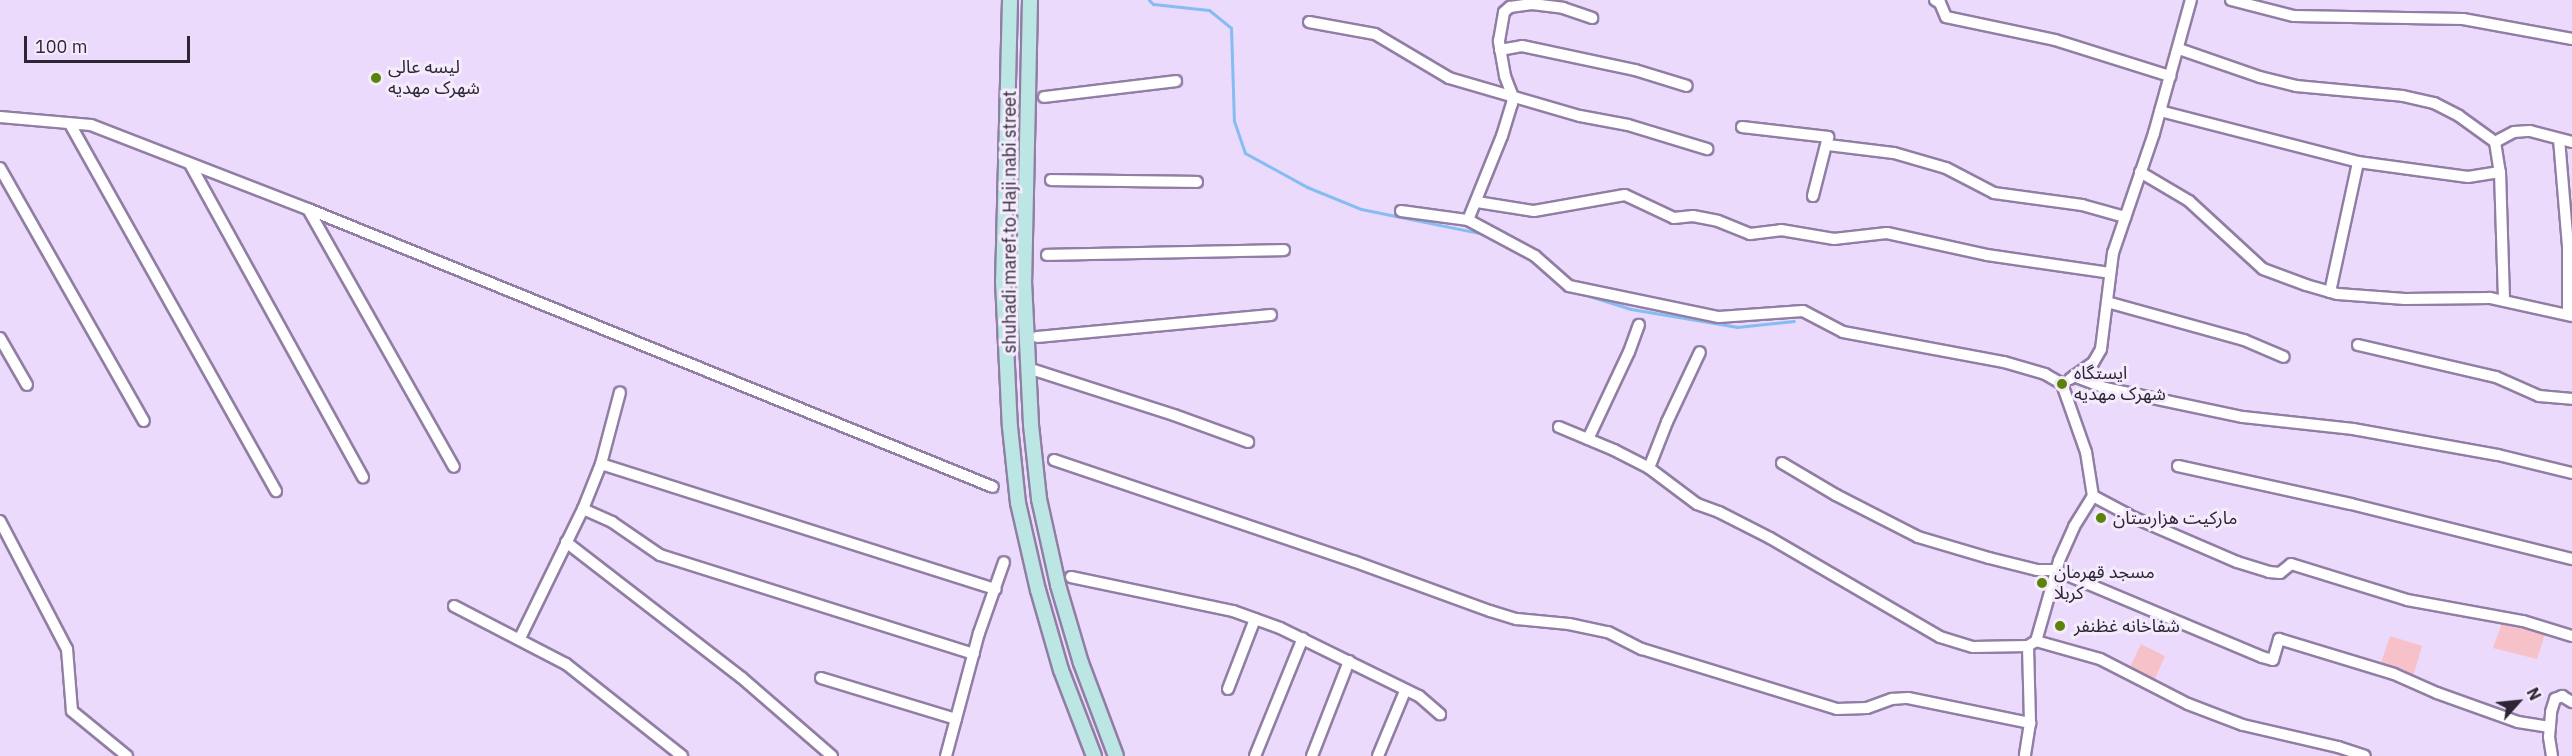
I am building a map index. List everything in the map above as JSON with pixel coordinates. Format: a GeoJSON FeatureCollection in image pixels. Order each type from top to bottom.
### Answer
{"type":"FeatureCollection","features":[{"type":"Feature","properties":{"kind":"main road"},"geometry":{"type":"LineString","coordinates":[[1010,0],[1003,281],[1010,427],[1018,503],[1038,590],[1061,670],[1094,756]]}},
{"type":"Feature","properties":{"kind":"main road","name":"shuhadi maref to Haji nabi street"},"geometry":{"type":"LineString","coordinates":[[1030,0],[1024,281],[1031,425],[1039,499],[1058,585],[1080,663],[1116,756]]}},
{"type":"Feature","properties":{"kind":"street"},"geometry":{"type":"LineString","coordinates":[[1935,0],[1940,3],[1946,18],[2055,40],[2170,76]]}},
{"type":"Feature","properties":{"kind":"street"},"geometry":{"type":"LineString","coordinates":[[2062,384],[2093,363],[2100,349],[2113,253],[2160,111],[2192,0]]}},
{"type":"Feature","properties":{"kind":"street"},"geometry":{"type":"LineString","coordinates":[[2231,0],[2294,16],[2463,19],[2572,39]]}},
{"type":"Feature","properties":{"kind":"street"},"geometry":{"type":"LineString","coordinates":[[1468,220],[1502,136],[1513,97],[1505,76],[1500,50],[1504,12],[1510,7],[1532,4],[1563,8],[1592,18]]}},
{"type":"Feature","properties":{"kind":"street"},"geometry":{"type":"LineString","coordinates":[[1309,22],[1375,34],[1449,78],[1580,116],[1628,125],[1707,149]]}},
{"type":"Feature","properties":{"kind":"street"},"geometry":{"type":"LineString","coordinates":[[1500,50],[1522,46],[1635,70],[1688,86]]}},
{"type":"Feature","properties":{"kind":"street"},"geometry":{"type":"LineString","coordinates":[[2179,48],[2260,77],[2296,86],[2403,96],[2434,103],[2459,116],[2495,142],[2500,172],[2504,301]]}},
{"type":"Feature","properties":{"kind":"street"},"geometry":{"type":"LineString","coordinates":[[1044,97],[1176,81]]}},
{"type":"Feature","properties":{"kind":"street"},"geometry":{"type":"LineString","coordinates":[[2160,111],[2358,162],[2468,177],[2500,172]]}},
{"type":"Feature","properties":{"kind":"street"},"geometry":{"type":"LineString","coordinates":[[0,117],[91,125],[309,210],[993,487]]}},
{"type":"Feature","properties":{"kind":"street"},"geometry":{"type":"LineString","coordinates":[[70,124],[276,490]]}},
{"type":"Feature","properties":{"kind":"street"},"geometry":{"type":"LineString","coordinates":[[1742,127],[1828,137],[1828,145],[1813,196]]}},
{"type":"Feature","properties":{"kind":"street"},"geometry":{"type":"LineString","coordinates":[[2495,142],[2514,132],[2530,131],[2572,142]]}},
{"type":"Feature","properties":{"kind":"street"},"geometry":{"type":"LineString","coordinates":[[2140,172],[2189,201],[2263,269],[2330,292],[2405,299],[2490,298],[2570,315],[2568,247],[2559,139]]}},
{"type":"Feature","properties":{"kind":"street"},"geometry":{"type":"LineString","coordinates":[[1828,145],[1894,153],[1946,168],[1994,193],[2082,205],[2125,217]]}},
{"type":"Feature","properties":{"kind":"street"},"geometry":{"type":"LineString","coordinates":[[2330,292],[2358,162]]}},
{"type":"Feature","properties":{"kind":"street"},"geometry":{"type":"LineString","coordinates":[[190,164],[363,477]]}},
{"type":"Feature","properties":{"kind":"street"},"geometry":{"type":"LineString","coordinates":[[0,168],[144,422]]}},
{"type":"Feature","properties":{"kind":"street"},"geometry":{"type":"LineString","coordinates":[[1051,180],[1197,182]]}},
{"type":"Feature","properties":{"kind":"street"},"geometry":{"type":"LineString","coordinates":[[1477,202],[1534,211],[1625,195],[1674,218],[1693,216],[1718,221],[1749,234],[1781,230],[1834,239],[1887,233],[1987,255],[2110,273]]}},
{"type":"Feature","properties":{"kind":"street"},"geometry":{"type":"LineString","coordinates":[[309,210],[454,468]]}},
{"type":"Feature","properties":{"kind":"street"},"geometry":{"type":"LineString","coordinates":[[1401,211],[1468,220],[1535,256],[1569,286],[1719,317],[1803,311],[1843,332],[2004,362],[2045,374],[2062,384],[2086,452],[2093,496],[2074,527],[2055,570],[2032,644],[2030,723],[2025,756]]}},
{"type":"Feature","properties":{"kind":"street"},"geometry":{"type":"LineString","coordinates":[[1047,255],[1284,250]]}},
{"type":"Feature","properties":{"kind":"street"},"geometry":{"type":"LineString","coordinates":[[2108,302],[2244,340],[2284,357]]}},
{"type":"Feature","properties":{"kind":"street"},"geometry":{"type":"LineString","coordinates":[[1037,337],[1271,315]]}},
{"type":"Feature","properties":{"kind":"street"},"geometry":{"type":"LineString","coordinates":[[1588,439],[1629,352],[1639,325]]}},
{"type":"Feature","properties":{"kind":"street"},"geometry":{"type":"LineString","coordinates":[[0,338],[27,385]]}},
{"type":"Feature","properties":{"kind":"street"},"geometry":{"type":"LineString","coordinates":[[2358,345],[2496,377],[2539,396],[2572,399]]}},
{"type":"Feature","properties":{"kind":"street"},"geometry":{"type":"LineString","coordinates":[[1649,468],[1667,422],[1700,352]]}},
{"type":"Feature","properties":{"kind":"street"},"geometry":{"type":"LineString","coordinates":[[1034,370],[1174,415],[1248,442]]}},
{"type":"Feature","properties":{"kind":"street"},"geometry":{"type":"LineString","coordinates":[[2074,376],[2105,388],[2243,417],[2353,429],[2498,455],[2572,473]]}},
{"type":"Feature","properties":{"kind":"street"},"geometry":{"type":"LineString","coordinates":[[520,638],[583,509],[601,464],[620,392]]}},
{"type":"Feature","properties":{"kind":"street"},"geometry":{"type":"LineString","coordinates":[[1559,428],[1649,468],[1697,504],[1719,512],[1770,538],[1940,637],[1973,647],[2032,644],[2100,659],[2188,704],[2243,725],[2338,747],[2365,756]]}},
{"type":"Feature","properties":{"kind":"street"},"geometry":{"type":"LineString","coordinates":[[1054,460],[1353,561],[1490,611],[1517,619],[1569,624],[1608,632],[1642,649],[1837,710],[1867,708],[1892,699],[1908,698],[2030,723]]}},
{"type":"Feature","properties":{"kind":"street"},"geometry":{"type":"LineString","coordinates":[[1782,463],[1836,495],[1918,537],[2037,570],[2055,570],[2262,657],[2273,660],[2279,639],[2394,674],[2437,693],[2518,722],[2550,727]]}},
{"type":"Feature","properties":{"kind":"street"},"geometry":{"type":"LineString","coordinates":[[601,464],[996,589]]}},
{"type":"Feature","properties":{"kind":"street"},"geometry":{"type":"LineString","coordinates":[[2178,466],[2351,504],[2572,559]]}},
{"type":"Feature","properties":{"kind":"street"},"geometry":{"type":"LineString","coordinates":[[2093,496],[2128,515],[2237,562],[2270,572],[2280,573],[2291,564],[2408,600],[2523,621],[2572,636]]}},
{"type":"Feature","properties":{"kind":"street"},"geometry":{"type":"LineString","coordinates":[[583,509],[612,522],[660,555],[974,654]]}},
{"type":"Feature","properties":{"kind":"street"},"geometry":{"type":"LineString","coordinates":[[0,521],[67,649],[72,711],[127,756]]}},
{"type":"Feature","properties":{"kind":"street"},"geometry":{"type":"LineString","coordinates":[[566,542],[741,678],[832,756]]}},
{"type":"Feature","properties":{"kind":"street"},"geometry":{"type":"LineString","coordinates":[[946,756],[974,654],[1004,562]]}},
{"type":"Feature","properties":{"kind":"street"},"geometry":{"type":"LineString","coordinates":[[1071,577],[1233,611],[1255,619],[1303,638],[1419,696],[1440,714]]}},
{"type":"Feature","properties":{"kind":"street"},"geometry":{"type":"LineString","coordinates":[[454,606],[520,638],[566,664],[682,756]]}},
{"type":"Feature","properties":{"kind":"street"},"geometry":{"type":"LineString","coordinates":[[1228,689],[1255,619]]}},
{"type":"Feature","properties":{"kind":"street"},"geometry":{"type":"LineString","coordinates":[[1255,756],[1303,638]]}},
{"type":"Feature","properties":{"kind":"street"},"geometry":{"type":"LineString","coordinates":[[1312,756],[1348,661]]}},
{"type":"Feature","properties":{"kind":"street"},"geometry":{"type":"LineString","coordinates":[[821,678],[956,719]]}},
{"type":"Feature","properties":{"kind":"street"},"geometry":{"type":"LineString","coordinates":[[1378,756],[1405,691]]}},
{"type":"Feature","properties":{"kind":"street"},"geometry":{"type":"LineString","coordinates":[[2552,756],[2550,727],[2555,699],[2562,696],[2572,702]]}},
{"type":"Feature","properties":{"kind":"shaded area"},"geometry":{"type":"Polygon","coordinates":[[[2502,623],[2545,634],[2537,659],[2493,648],[2502,623]]]}},
{"type":"Feature","properties":{"kind":"shaded area"},"geometry":{"type":"Polygon","coordinates":[[[2390,636],[2422,646],[2413,677],[2406,675],[2398,668],[2381,663],[2390,636]]]}},
{"type":"Feature","properties":{"kind":"shaded area"},"geometry":{"type":"Polygon","coordinates":[[[2141,644],[2165,656],[2153,683],[2128,671],[2141,644]]]}},
{"type":"Feature","properties":{"kind":"waterway"},"geometry":{"type":"LineString","coordinates":[[1149,0],[1153,4],[1209,10],[1231,28],[1234,121],[1245,153],[1307,187],[1361,209],[1484,234]]}},
{"type":"Feature","properties":{"kind":"waterway"},"geometry":{"type":"LineString","coordinates":[[1586,295],[1631,309],[1737,327],[1794,321]]}},
{"type":"Feature","properties":{"kind":"place","name":"لیسه عالی شهرک مهدیه"},"geometry":{"type":"Point","coordinates":[376,78]}},
{"type":"Feature","properties":{"kind":"place","name":"ایستگاه شهرک مهدیه"},"geometry":{"type":"Point","coordinates":[2062,384]}},
{"type":"Feature","properties":{"kind":"place","name":"مارکیت هزارستان"},"geometry":{"type":"Point","coordinates":[2101,518]}},
{"type":"Feature","properties":{"kind":"place","name":"مسجد قهرمان کربلا"},"geometry":{"type":"Point","coordinates":[2042,583]}},
{"type":"Feature","properties":{"kind":"place","name":"شفاخانه غظنفر"},"geometry":{"type":"Point","coordinates":[2060,626]}}]}
